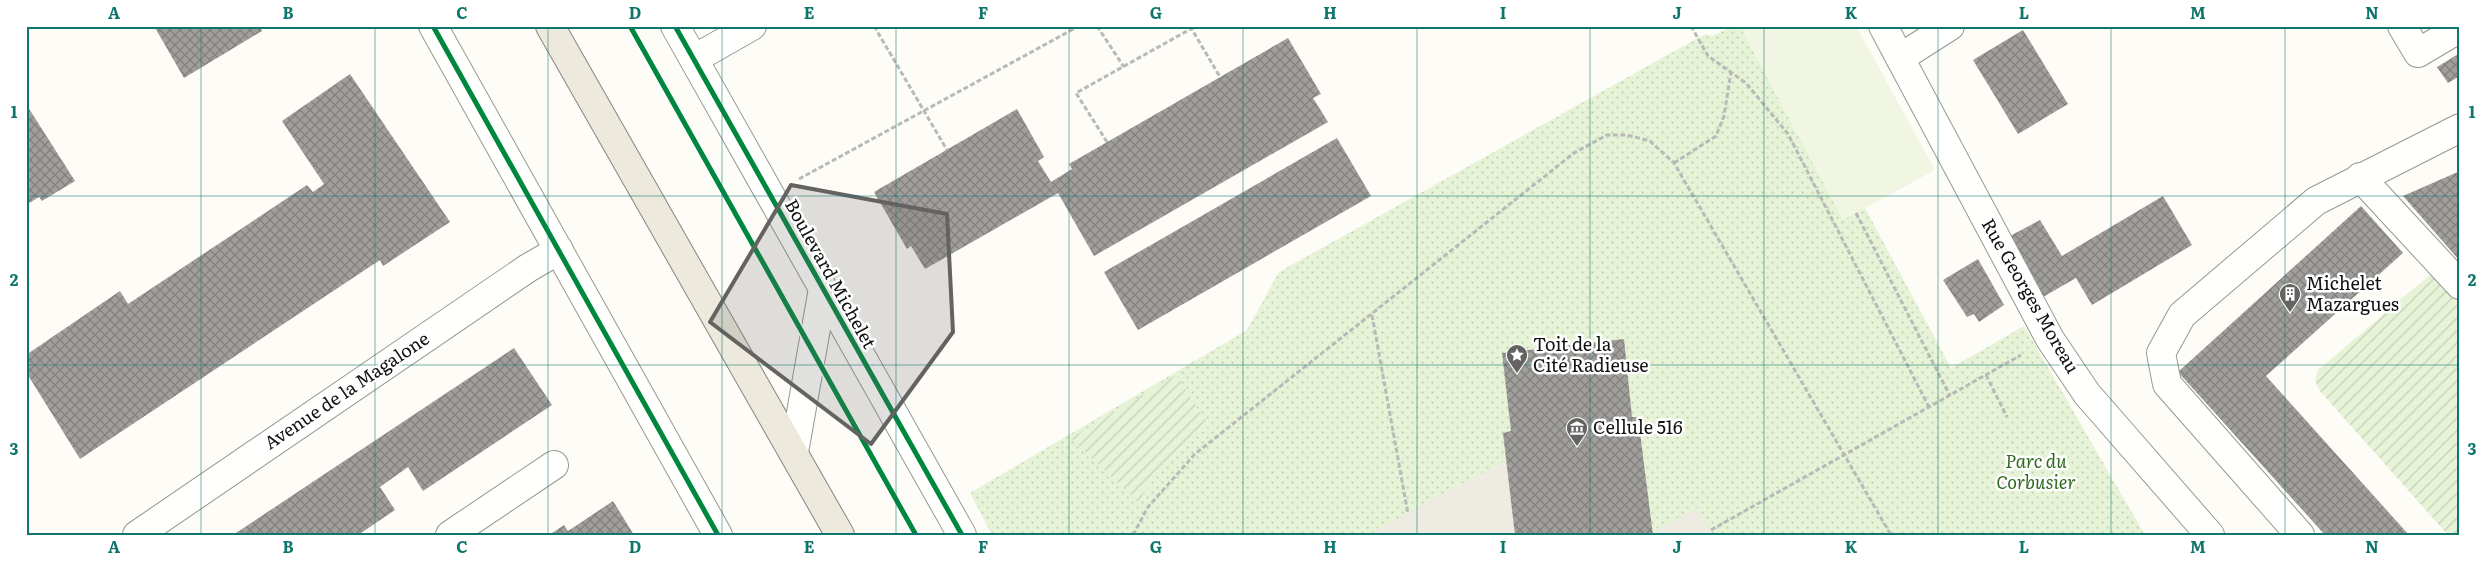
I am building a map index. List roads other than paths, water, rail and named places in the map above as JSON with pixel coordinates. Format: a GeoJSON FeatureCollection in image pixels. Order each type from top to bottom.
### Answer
{"type":"FeatureCollection","features":[{"type":"Feature","properties":{"kind":"main road"},"geometry":{"type":"LineString","coordinates":[[550,26],[840,535]]}},
{"type":"Feature","properties":{"kind":"street"},"geometry":{"type":"LineString","coordinates":[[433,26],[718,535]]}},
{"type":"Feature","properties":{"kind":"street","name":"Boulevard Michelet"},"geometry":{"type":"LineString","coordinates":[[675,26],[962,535]]}},
{"type":"Feature","properties":{"kind":"street"},"geometry":{"type":"LineString","coordinates":[[694,59],[752,26]]}},
{"type":"Feature","properties":{"kind":"street","name":"Rue Georges Moreau"},"geometry":{"type":"LineString","coordinates":[[1883,26],[2050,339],[2087,394],[2210,535]]}},
{"type":"Feature","properties":{"kind":"street"},"geometry":{"type":"LineString","coordinates":[[1900,58],[1950,26]]}},
{"type":"Feature","properties":{"kind":"street"},"geometry":{"type":"LineString","coordinates":[[2402,26],[2418,53],[2460,28]]}},
{"type":"Feature","properties":{"kind":"street"},"geometry":{"type":"LineString","coordinates":[[2300,535],[2167,384],[2160,353],[2182,315],[2316,201],[2360,177],[2460,128]]}},
{"type":"Feature","properties":{"kind":"street"},"geometry":{"type":"LineString","coordinates":[[2360,177],[2460,285]]}},
{"type":"Feature","properties":{"kind":"street","name":"Avenue de la Magalone"},"geometry":{"type":"LineString","coordinates":[[137,535],[528,268],[559,250]]}},
{"type":"Feature","properties":{"kind":"street","name":"Boulevard Michelet"},"geometry":{"type":"LineString","coordinates":[[794,452],[823,289]]}},
{"type":"Feature","properties":{"kind":"street"},"geometry":{"type":"LineString","coordinates":[[450,535],[554,465]]}},
{"type":"Feature","properties":{"kind":"place","name":"Michelet Mazargues"},"geometry":{"type":"Point","coordinates":[2290,313]}},
{"type":"Feature","properties":{"kind":"place","name":"Toit de la Cité Radieuse"},"geometry":{"type":"Point","coordinates":[1517,374]}},
{"type":"Feature","properties":{"kind":"place","name":"Cellule 516"},"geometry":{"type":"Point","coordinates":[1577,447]}},
{"type":"Feature","properties":{"kind":"park label","name":"Parc du Corbusier"},"geometry":{"type":"Point","coordinates":[2036,472]}}]}
